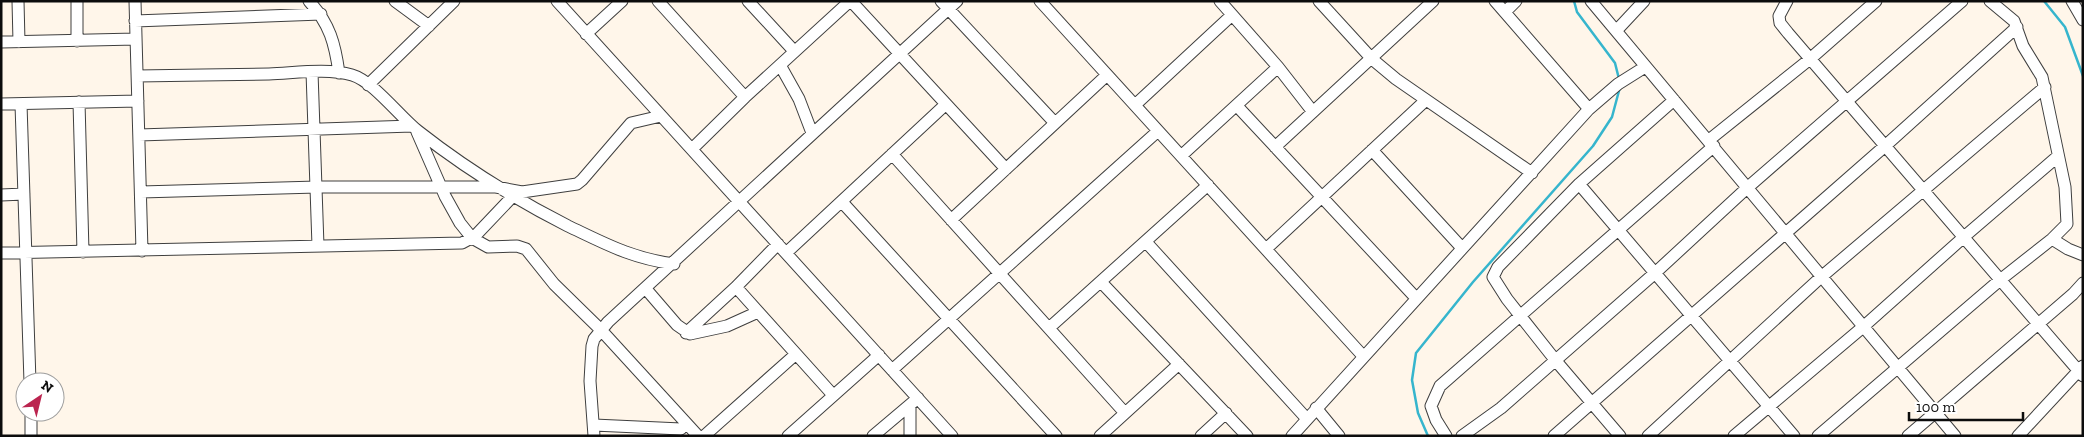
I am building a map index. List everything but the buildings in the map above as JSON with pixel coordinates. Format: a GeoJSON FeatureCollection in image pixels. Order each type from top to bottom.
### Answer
{"type":"FeatureCollection","features":[{"type":"Feature","properties":{"kind":"street"},"geometry":{"type":"LineString","coordinates":[[18,1],[19,42]]}},
{"type":"Feature","properties":{"kind":"street"},"geometry":{"type":"LineString","coordinates":[[77,1],[77,41]]}},
{"type":"Feature","properties":{"kind":"street"},"geometry":{"type":"LineString","coordinates":[[135,1],[142,251]]}},
{"type":"Feature","properties":{"kind":"street"},"geometry":{"type":"LineString","coordinates":[[309,1],[321,14],[327,25],[333,42],[339,73]]}},
{"type":"Feature","properties":{"kind":"street"},"geometry":{"type":"LineString","coordinates":[[395,1],[429,26]]}},
{"type":"Feature","properties":{"kind":"street"},"geometry":{"type":"LineString","coordinates":[[368,85],[454,1]]}},
{"type":"Feature","properties":{"kind":"street"},"geometry":{"type":"LineString","coordinates":[[557,1],[879,355],[914,402],[952,436]]}},
{"type":"Feature","properties":{"kind":"street"},"geometry":{"type":"LineString","coordinates":[[586,34],[622,1]]}},
{"type":"Feature","properties":{"kind":"street"},"geometry":{"type":"LineString","coordinates":[[658,1],[745,97]]}},
{"type":"Feature","properties":{"kind":"street"},"geometry":{"type":"LineString","coordinates":[[748,1],[794,51]]}},
{"type":"Feature","properties":{"kind":"street"},"geometry":{"type":"LineString","coordinates":[[692,149],[794,51],[850,1],[1006,169]]}},
{"type":"Feature","properties":{"kind":"street"},"geometry":{"type":"LineString","coordinates":[[681,427],[594,430],[590,381],[594,339],[614,316],[674,264],[812,133],[900,54],[944,5],[957,1]]}},
{"type":"Feature","properties":{"kind":"street"},"geometry":{"type":"LineString","coordinates":[[1056,1],[1043,5],[1363,356]]}},
{"type":"Feature","properties":{"kind":"street"},"geometry":{"type":"LineString","coordinates":[[1220,1],[1278,66],[1313,112]]}},
{"type":"Feature","properties":{"kind":"street"},"geometry":{"type":"LineString","coordinates":[[1275,147],[1433,1]]}},
{"type":"Feature","properties":{"kind":"street"},"geometry":{"type":"LineString","coordinates":[[1495,1],[1589,109]]}},
{"type":"Feature","properties":{"kind":"street"},"geometry":{"type":"LineString","coordinates":[[1505,12],[1516,1]]}},
{"type":"Feature","properties":{"kind":"street"},"geometry":{"type":"LineString","coordinates":[[1591,1],[1711,143],[1820,278],[1864,327],[1955,436]]}},
{"type":"Feature","properties":{"kind":"street"},"geometry":{"type":"LineString","coordinates":[[1616,32],[1644,1]]}},
{"type":"Feature","properties":{"kind":"street"},"geometry":{"type":"LineString","coordinates":[[1787,1],[1779,16],[1780,23],[1846,102],[1964,236],[2036,324],[2081,371],[2018,436]]}},
{"type":"Feature","properties":{"kind":"street"},"geometry":{"type":"LineString","coordinates":[[1446,436],[1436,420],[1431,406],[1440,386],[1618,230],[1711,143],[1876,1]]}},
{"type":"Feature","properties":{"kind":"street"},"geometry":{"type":"LineString","coordinates":[[1462,436],[1501,408],[1655,273],[1747,188],[1962,1]]}},
{"type":"Feature","properties":{"kind":"street"},"geometry":{"type":"LineString","coordinates":[[1818,436],[2000,280],[2065,228],[2067,219],[2065,187],[2045,87],[2035,63],[2023,46],[2014,21],[1990,1]]}},
{"type":"Feature","properties":{"kind":"street"},"geometry":{"type":"LineString","coordinates":[[2072,1],[2083,20]]}},
{"type":"Feature","properties":{"kind":"street"},"geometry":{"type":"LineString","coordinates":[[1325,3],[1372,59],[1426,100],[1532,173]]}},
{"type":"Feature","properties":{"kind":"street"},"geometry":{"type":"LineString","coordinates":[[944,5],[1055,123]]}},
{"type":"Feature","properties":{"kind":"street"},"geometry":{"type":"LineString","coordinates":[[135,21],[321,14]]}},
{"type":"Feature","properties":{"kind":"street"},"geometry":{"type":"LineString","coordinates":[[1135,105],[1232,14]]}},
{"type":"Feature","properties":{"kind":"street"},"geometry":{"type":"LineString","coordinates":[[1554,436],[1885,146],[2017,27]]}},
{"type":"Feature","properties":{"kind":"street"},"geometry":{"type":"LineString","coordinates":[[1,42],[136,39]]}},
{"type":"Feature","properties":{"kind":"street"},"geometry":{"type":"LineString","coordinates":[[780,65],[799,99],[812,133]]}},
{"type":"Feature","properties":{"kind":"street"},"geometry":{"type":"LineString","coordinates":[[1181,156],[1278,66]]}},
{"type":"Feature","properties":{"kind":"street"},"geometry":{"type":"LineString","coordinates":[[1292,436],[1589,109],[1618,84],[1645,67]]}},
{"type":"Feature","properties":{"kind":"street"},"geometry":{"type":"LineString","coordinates":[[312,72],[318,246]]}},
{"type":"Feature","properties":{"kind":"street"},"geometry":{"type":"LineString","coordinates":[[137,76],[312,72],[352,75],[368,85],[414,128],[496,187],[630,255],[674,264]]}},
{"type":"Feature","properties":{"kind":"street"},"geometry":{"type":"LineString","coordinates":[[951,220],[1107,75]]}},
{"type":"Feature","properties":{"kind":"street"},"geometry":{"type":"LineString","coordinates":[[1648,436],[1731,362],[1820,278],[2045,87]]}},
{"type":"Feature","properties":{"kind":"street"},"geometry":{"type":"LineString","coordinates":[[1,104],[138,100]]}},
{"type":"Feature","properties":{"kind":"street"},"geometry":{"type":"LineString","coordinates":[[1266,249],[1426,100]]}},
{"type":"Feature","properties":{"kind":"street"},"geometry":{"type":"LineString","coordinates":[[1620,436],[1556,360],[1493,277],[1494,272],[1580,184],[1674,100]]}},
{"type":"Feature","properties":{"kind":"street"},"geometry":{"type":"LineString","coordinates":[[79,102],[82,252]]}},
{"type":"Feature","properties":{"kind":"street"},"geometry":{"type":"LineString","coordinates":[[21,104],[30,372]]}},
{"type":"Feature","properties":{"kind":"street"},"geometry":{"type":"LineString","coordinates":[[786,253],[945,105]]}},
{"type":"Feature","properties":{"kind":"street"},"geometry":{"type":"LineString","coordinates":[[1237,106],[1416,298]]}},
{"type":"Feature","properties":{"kind":"street"},"geometry":{"type":"LineString","coordinates":[[141,192],[317,187],[496,187],[522,192],[577,184],[631,123],[661,116]]}},
{"type":"Feature","properties":{"kind":"street"},"geometry":{"type":"LineString","coordinates":[[139,135],[313,129],[414,128]]}},
{"type":"Feature","properties":{"kind":"street"},"geometry":{"type":"LineString","coordinates":[[414,128],[440,187],[460,223],[472,238],[488,247],[517,246],[526,249],[554,284],[601,330],[681,427],[698,436]]}},
{"type":"Feature","properties":{"kind":"street"},"geometry":{"type":"LineString","coordinates":[[892,370],[1158,131]]}},
{"type":"Feature","properties":{"kind":"street"},"geometry":{"type":"LineString","coordinates":[[1372,150],[1462,248]]}},
{"type":"Feature","properties":{"kind":"street"},"geometry":{"type":"LineString","coordinates":[[892,154],[1125,413]]}},
{"type":"Feature","properties":{"kind":"street"},"geometry":{"type":"LineString","coordinates":[[1734,436],[1864,327],[1964,236],[2058,157]]}},
{"type":"Feature","properties":{"kind":"street"},"geometry":{"type":"LineString","coordinates":[[1049,328],[1208,184]]}},
{"type":"Feature","properties":{"kind":"street"},"geometry":{"type":"LineString","coordinates":[[1580,184],[1794,436]]}},
{"type":"Feature","properties":{"kind":"street"},"geometry":{"type":"LineString","coordinates":[[1,195],[24,194]]}},
{"type":"Feature","properties":{"kind":"street"},"geometry":{"type":"LineString","coordinates":[[1,253],[457,244],[472,238],[513,196]]}},
{"type":"Feature","properties":{"kind":"street"},"geometry":{"type":"LineString","coordinates":[[842,202],[1056,436]]}},
{"type":"Feature","properties":{"kind":"street"},"geometry":{"type":"LineString","coordinates":[[2052,240],[2083,255]]}},
{"type":"Feature","properties":{"kind":"street"},"geometry":{"type":"LineString","coordinates":[[1146,242],[1307,419]]}},
{"type":"Feature","properties":{"kind":"street"},"geometry":{"type":"LineString","coordinates":[[686,333],[736,288],[778,244]]}},
{"type":"Feature","properties":{"kind":"street"},"geometry":{"type":"LineString","coordinates":[[1101,282],[1247,436]]}},
{"type":"Feature","properties":{"kind":"street"},"geometry":{"type":"LineString","coordinates":[[1908,436],[2036,324],[2074,294],[2083,283]]}},
{"type":"Feature","properties":{"kind":"street"},"geometry":{"type":"LineString","coordinates":[[736,288],[833,396]]}},
{"type":"Feature","properties":{"kind":"street"},"geometry":{"type":"LineString","coordinates":[[646,289],[686,333],[695,334],[718,329],[758,312]]}},
{"type":"Feature","properties":{"kind":"street"},"geometry":{"type":"LineString","coordinates":[[704,436],[796,354]]}},
{"type":"Feature","properties":{"kind":"street"},"geometry":{"type":"LineString","coordinates":[[788,436],[879,355]]}},
{"type":"Feature","properties":{"kind":"street"},"geometry":{"type":"LineString","coordinates":[[1100,436],[1179,364]]}},
{"type":"Feature","properties":{"kind":"street"},"geometry":{"type":"LineString","coordinates":[[873,436],[914,402]]}},
{"type":"Feature","properties":{"kind":"street"},"geometry":{"type":"LineString","coordinates":[[910,436],[914,402]]}},
{"type":"Feature","properties":{"kind":"street"},"geometry":{"type":"LineString","coordinates":[[1316,408],[1339,436]]}},
{"type":"Feature","properties":{"kind":"street"},"geometry":{"type":"LineString","coordinates":[[1201,436],[1226,413]]}},
{"type":"Feature","properties":{"kind":"street"},"geometry":{"type":"LineString","coordinates":[[31,422],[31,436]]}},
{"type":"Feature","properties":{"kind":"waterway"},"geometry":{"type":"LineString","coordinates":[[1574,1],[1577,12],[1615,63],[1619,79]]}},
{"type":"Feature","properties":{"kind":"waterway"},"geometry":{"type":"LineString","coordinates":[[2044,1],[2065,27],[2083,76]]}},
{"type":"Feature","properties":{"kind":"waterway"},"geometry":{"type":"LineString","coordinates":[[1428,436],[1418,413],[1412,380],[1416,353],[1473,282],[1593,146],[1612,117],[1620,87]]}}]}
